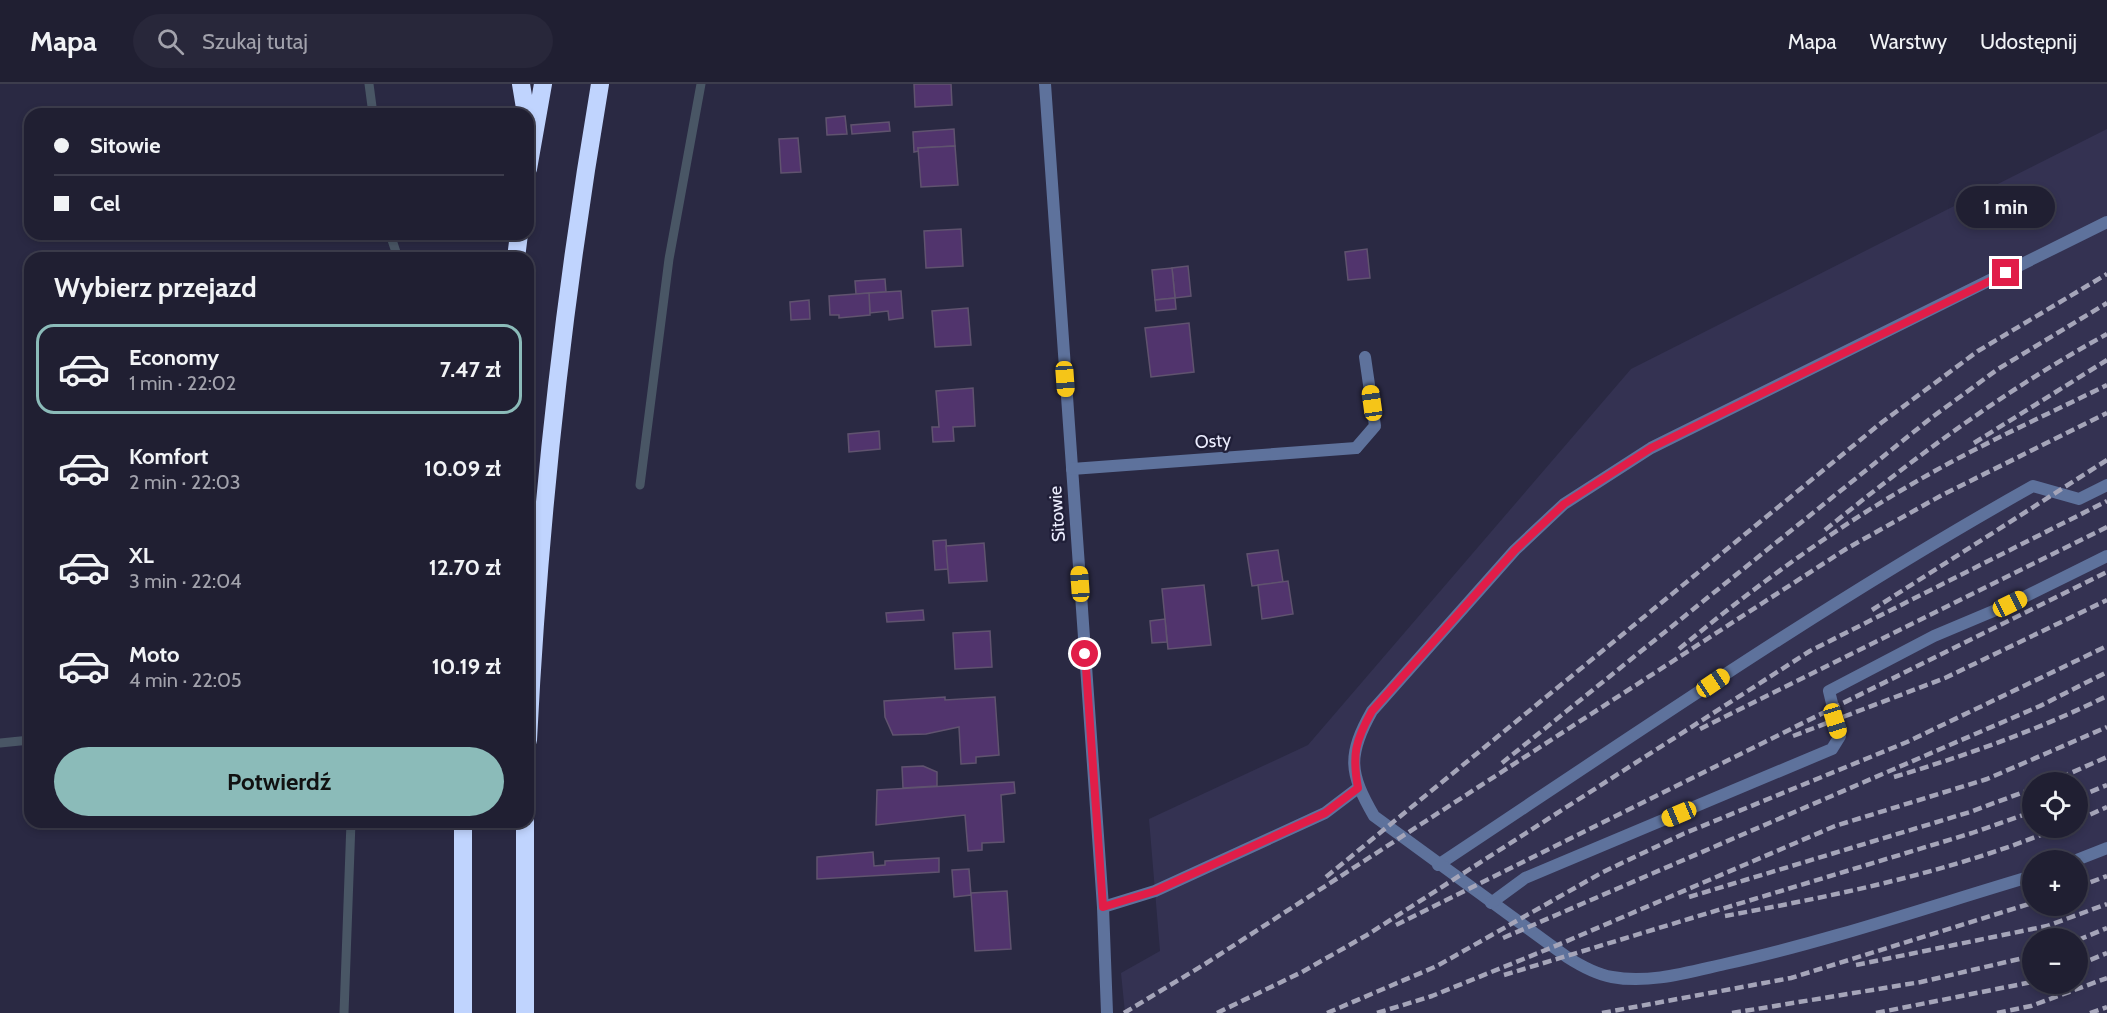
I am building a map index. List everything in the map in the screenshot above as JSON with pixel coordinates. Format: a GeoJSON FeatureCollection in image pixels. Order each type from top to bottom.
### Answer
{"type":"FeatureCollection","features":[{"type":"Feature","properties":{"kind":"highway"},"geometry":{"type":"LineString","coordinates":[[521,84],[525,108]]}},
{"type":"Feature","properties":{"kind":"highway"},"geometry":{"type":"LineString","coordinates":[[534,132],[543,84]]}},
{"type":"Feature","properties":{"kind":"highway"},"geometry":{"type":"LineString","coordinates":[[534,638],[541,519],[580,199],[600,84]]}},
{"type":"Feature","properties":{"kind":"highway"},"geometry":{"type":"LineString","coordinates":[[463,828],[463,1013]]}},
{"type":"Feature","properties":{"kind":"highway"},"geometry":{"type":"LineString","coordinates":[[525,828],[525,1013]]}},
{"type":"Feature","properties":{"kind":"street","name":"Sitowie"},"geometry":{"type":"LineString","coordinates":[[1045,84],[1103,907],[1107,1013]]}},
{"type":"Feature","properties":{"kind":"street"},"geometry":{"type":"LineString","coordinates":[[2022,879],[1779,952],[1675,975],[1641,979],[1612,977],[1587,970],[1438,865],[1374,816],[1358,788],[1353,760],[1359,734],[1372,711],[1515,550],[1564,504],[1651,448],[2107,222]]}},
{"type":"Feature","properties":{"kind":"street","name":"Osty"},"geometry":{"type":"LineString","coordinates":[[1072,469],[1356,448],[1375,426],[1365,357]]}},
{"type":"Feature","properties":{"kind":"street"},"geometry":{"type":"LineString","coordinates":[[1438,865],[1850,592],[1963,525],[2033,486],[2079,499],[2107,485]]}},
{"type":"Feature","properties":{"kind":"street"},"geometry":{"type":"LineString","coordinates":[[1491,903],[1525,878],[1832,749],[1840,736],[1829,691],[1934,636],[2010,604],[2107,556]]}},
{"type":"Feature","properties":{"kind":"street"},"geometry":{"type":"LineString","coordinates":[[1103,907],[1155,891],[1325,813],[1358,788]]}},
{"type":"Feature","properties":{"kind":"street"},"geometry":{"type":"LineString","coordinates":[[2088,855],[2107,848]]}},
{"type":"Feature","properties":{"kind":"shaded area"},"geometry":{"type":"Polygon","coordinates":[[[2107,129],[2107,1013],[1125,1013],[1121,973],[1160,951],[1149,819],[1308,745],[1631,369],[2107,129]]]}},
{"type":"Feature","properties":{"kind":"building"},"geometry":{"type":"Polygon","coordinates":[[[914,84],[951,84],[952,105],[915,107],[914,84]]]}},
{"type":"Feature","properties":{"kind":"building"},"geometry":{"type":"Polygon","coordinates":[[[845,116],[847,134],[827,135],[826,118],[845,116]]]}},
{"type":"Feature","properties":{"kind":"building"},"geometry":{"type":"Polygon","coordinates":[[[889,122],[890,131],[852,134],[851,125],[889,122]]]}},
{"type":"Feature","properties":{"kind":"building"},"geometry":{"type":"Polygon","coordinates":[[[954,129],[955,146],[918,148],[919,151],[914,152],[913,132],[954,129]]]}},
{"type":"Feature","properties":{"kind":"building"},"geometry":{"type":"Polygon","coordinates":[[[798,138],[801,172],[781,173],[779,139],[798,138]]]}},
{"type":"Feature","properties":{"kind":"building"},"geometry":{"type":"Polygon","coordinates":[[[955,146],[958,185],[921,187],[918,148],[955,146]]]}},
{"type":"Feature","properties":{"kind":"building"},"geometry":{"type":"Polygon","coordinates":[[[961,229],[963,266],[926,268],[924,231],[961,229]]]}},
{"type":"Feature","properties":{"kind":"building"},"geometry":{"type":"Polygon","coordinates":[[[1367,249],[1370,278],[1348,280],[1345,252],[1367,249]]]}},
{"type":"Feature","properties":{"kind":"building"},"geometry":{"type":"Polygon","coordinates":[[[1188,266],[1191,296],[1175,298],[1172,268],[1188,266]]]}},
{"type":"Feature","properties":{"kind":"building"},"geometry":{"type":"Polygon","coordinates":[[[1172,268],[1175,298],[1155,300],[1152,270],[1172,268]]]}},
{"type":"Feature","properties":{"kind":"building"},"geometry":{"type":"Polygon","coordinates":[[[885,279],[886,292],[856,294],[855,281],[885,279]]]}},
{"type":"Feature","properties":{"kind":"building"},"geometry":{"type":"Polygon","coordinates":[[[901,291],[903,318],[889,320],[888,311],[870,313],[869,293],[901,291]]]}},
{"type":"Feature","properties":{"kind":"building"},"geometry":{"type":"Polygon","coordinates":[[[869,293],[870,315],[839,318],[839,315],[830,315],[829,296],[869,293]]]}},
{"type":"Feature","properties":{"kind":"building"},"geometry":{"type":"Polygon","coordinates":[[[1175,298],[1176,309],[1156,311],[1155,300],[1175,298]]]}},
{"type":"Feature","properties":{"kind":"building"},"geometry":{"type":"Polygon","coordinates":[[[809,300],[810,319],[791,320],[790,302],[809,300]]]}},
{"type":"Feature","properties":{"kind":"building"},"geometry":{"type":"Polygon","coordinates":[[[968,308],[971,345],[935,347],[932,311],[968,308]]]}},
{"type":"Feature","properties":{"kind":"building"},"geometry":{"type":"Polygon","coordinates":[[[1189,323],[1194,372],[1151,377],[1145,328],[1189,323]]]}},
{"type":"Feature","properties":{"kind":"building"},"geometry":{"type":"Polygon","coordinates":[[[973,388],[975,426],[953,427],[954,441],[933,442],[932,427],[939,427],[936,391],[973,388]]]}},
{"type":"Feature","properties":{"kind":"building"},"geometry":{"type":"Polygon","coordinates":[[[879,431],[880,449],[849,452],[848,434],[879,431]]]}},
{"type":"Feature","properties":{"kind":"building"},"geometry":{"type":"Polygon","coordinates":[[[946,540],[948,569],[935,570],[933,541],[946,540]]]}},
{"type":"Feature","properties":{"kind":"building"},"geometry":{"type":"Polygon","coordinates":[[[984,543],[987,581],[949,583],[946,546],[984,543]]]}},
{"type":"Feature","properties":{"kind":"building"},"geometry":{"type":"Polygon","coordinates":[[[1278,550],[1283,582],[1252,586],[1247,554],[1278,550]]]}},
{"type":"Feature","properties":{"kind":"building"},"geometry":{"type":"Polygon","coordinates":[[[1288,581],[1293,614],[1262,619],[1258,585],[1288,581]]]}},
{"type":"Feature","properties":{"kind":"building"},"geometry":{"type":"Polygon","coordinates":[[[1204,585],[1211,645],[1168,649],[1162,589],[1204,585]]]}},
{"type":"Feature","properties":{"kind":"building"},"geometry":{"type":"Polygon","coordinates":[[[923,610],[924,620],[887,622],[886,613],[923,610]]]}},
{"type":"Feature","properties":{"kind":"building"},"geometry":{"type":"Polygon","coordinates":[[[1165,619],[1167,642],[1152,643],[1150,621],[1165,619]]]}},
{"type":"Feature","properties":{"kind":"building"},"geometry":{"type":"Polygon","coordinates":[[[990,631],[992,667],[955,669],[953,633],[990,631]]]}},
{"type":"Feature","properties":{"kind":"building"},"geometry":{"type":"Polygon","coordinates":[[[945,697],[945,700],[995,697],[999,755],[976,757],[976,763],[961,764],[959,727],[926,734],[893,735],[885,717],[884,701],[945,697]]]}},
{"type":"Feature","properties":{"kind":"building"},"geometry":{"type":"Polygon","coordinates":[[[923,766],[937,772],[937,786],[903,788],[902,767],[923,766]]]}},
{"type":"Feature","properties":{"kind":"building"},"geometry":{"type":"Polygon","coordinates":[[[1014,782],[1015,793],[1001,795],[1004,842],[982,843],[982,850],[968,851],[965,815],[876,825],[877,790],[1014,782]]]}},
{"type":"Feature","properties":{"kind":"building"},"geometry":{"type":"Polygon","coordinates":[[[873,852],[874,866],[885,865],[885,861],[939,858],[939,872],[817,879],[817,857],[873,852]]]}},
{"type":"Feature","properties":{"kind":"building"},"geometry":{"type":"Polygon","coordinates":[[[969,869],[971,895],[954,897],[952,870],[969,869]]]}},
{"type":"Feature","properties":{"kind":"building"},"geometry":{"type":"Polygon","coordinates":[[[1007,891],[1011,949],[975,951],[971,893],[1007,891]]]}},
{"type":"Feature","properties":{"kind":"waterway"},"geometry":{"type":"LineString","coordinates":[[369,84],[372,108]]}},
{"type":"Feature","properties":{"kind":"waterway"},"geometry":{"type":"LineString","coordinates":[[640,485],[669,259],[701,84]]}},
{"type":"Feature","properties":{"kind":"waterway"},"geometry":{"type":"LineString","coordinates":[[392,240],[396,252]]}},
{"type":"Feature","properties":{"kind":"waterway"},"geometry":{"type":"LineString","coordinates":[[0,743],[24,741]]}},
{"type":"Feature","properties":{"kind":"waterway"},"geometry":{"type":"LineString","coordinates":[[344,1013],[351,828]]}},
{"type":"Feature","properties":{"kind":"railway"},"geometry":{"type":"LineString","coordinates":[[1326,877],[1881,423],[1978,351],[2107,274]]}},
{"type":"Feature","properties":{"kind":"railway"},"geometry":{"type":"LineString","coordinates":[[1502,763],[1931,418],[1998,369],[2107,303]]}},
{"type":"Feature","properties":{"kind":"railway"},"geometry":{"type":"LineString","coordinates":[[1825,530],[1894,476],[1996,402],[2107,334]]}},
{"type":"Feature","properties":{"kind":"railway"},"geometry":{"type":"LineString","coordinates":[[1974,443],[2107,360]]}},
{"type":"Feature","properties":{"kind":"railway"},"geometry":{"type":"LineString","coordinates":[[1679,649],[1792,562],[1881,502],[1960,457],[2107,385]]}},
{"type":"Feature","properties":{"kind":"railway"},"geometry":{"type":"LineString","coordinates":[[1124,1013],[1205,964],[1846,549],[1942,495],[2107,413]]}},
{"type":"Feature","properties":{"kind":"railway"},"geometry":{"type":"LineString","coordinates":[[1872,610],[2107,460]]}},
{"type":"Feature","properties":{"kind":"railway"},"geometry":{"type":"LineString","coordinates":[[1217,1013],[1302,972],[1367,935],[1810,651],[2107,501]]}},
{"type":"Feature","properties":{"kind":"railway"},"geometry":{"type":"LineString","coordinates":[[1700,729],[2107,527]]}},
{"type":"Feature","properties":{"kind":"railway"},"geometry":{"type":"LineString","coordinates":[[1396,925],[2107,572]]}},
{"type":"Feature","properties":{"kind":"railway"},"geometry":{"type":"LineString","coordinates":[[1793,736],[1945,678],[2107,600]]}},
{"type":"Feature","properties":{"kind":"railway"},"geometry":{"type":"LineString","coordinates":[[1327,1013],[1437,966],[1603,872],[1683,834],[1907,742],[2107,646]]}},
{"type":"Feature","properties":{"kind":"railway"},"geometry":{"type":"LineString","coordinates":[[1503,938],[2040,706],[2107,672]]}},
{"type":"Feature","properties":{"kind":"railway"},"geometry":{"type":"LineString","coordinates":[[1894,777],[2002,741],[2107,696]]}},
{"type":"Feature","properties":{"kind":"railway"},"geometry":{"type":"LineString","coordinates":[[1377,1013],[1432,996],[1553,947],[1835,826],[1987,779],[2107,727]]}},
{"type":"Feature","properties":{"kind":"railway"},"geometry":{"type":"LineString","coordinates":[[2073,772],[2107,757]]}},
{"type":"Feature","properties":{"kind":"railway"},"geometry":{"type":"LineString","coordinates":[[2088,793],[2107,785]]}},
{"type":"Feature","properties":{"kind":"railway"},"geometry":{"type":"LineString","coordinates":[[1689,897],[1970,812],[2022,793]]}},
{"type":"Feature","properties":{"kind":"railway"},"geometry":{"type":"LineString","coordinates":[[2088,816],[2107,807]]}},
{"type":"Feature","properties":{"kind":"railway"},"geometry":{"type":"LineString","coordinates":[[1504,975],[1972,833],[2022,816]]}},
{"type":"Feature","properties":{"kind":"railway"},"geometry":{"type":"LineString","coordinates":[[1725,916],[1894,881],[1936,870],[2033,838]]}},
{"type":"Feature","properties":{"kind":"railway"},"geometry":{"type":"LineString","coordinates":[[2088,883],[2107,876]]}},
{"type":"Feature","properties":{"kind":"railway"},"geometry":{"type":"LineString","coordinates":[[1856,965],[2047,926],[2107,904]]}},
{"type":"Feature","properties":{"kind":"railway"},"geometry":{"type":"LineString","coordinates":[[1602,1013],[1791,978],[2022,906]]}},
{"type":"Feature","properties":{"kind":"railway"},"geometry":{"type":"LineString","coordinates":[[2088,936],[2107,928]]}},
{"type":"Feature","properties":{"kind":"railway"},"geometry":{"type":"LineString","coordinates":[[2088,961],[2107,953]]}},
{"type":"Feature","properties":{"kind":"railway"},"geometry":{"type":"LineString","coordinates":[[1732,1013],[1921,982],[2022,958]]}},
{"type":"Feature","properties":{"kind":"railway"},"geometry":{"type":"LineString","coordinates":[[1997,1013],[2031,1006],[2107,978]]}},
{"type":"Feature","properties":{"kind":"railway"},"geometry":{"type":"LineString","coordinates":[[1876,1013],[2022,984]]}},
{"type":"Feature","properties":{"kind":"railway"},"geometry":{"type":"LineString","coordinates":[[2090,1013],[2107,1007]]}},
{"type":"Feature","properties":{"kind":"route"},"geometry":{"type":"LineString","coordinates":[[1085,654],[1103,907],[1155,891],[1325,813],[1358,788],[1353,760],[1359,734],[1372,711],[1515,550],[1564,504],[1651,448],[2006,273]]}}]}
